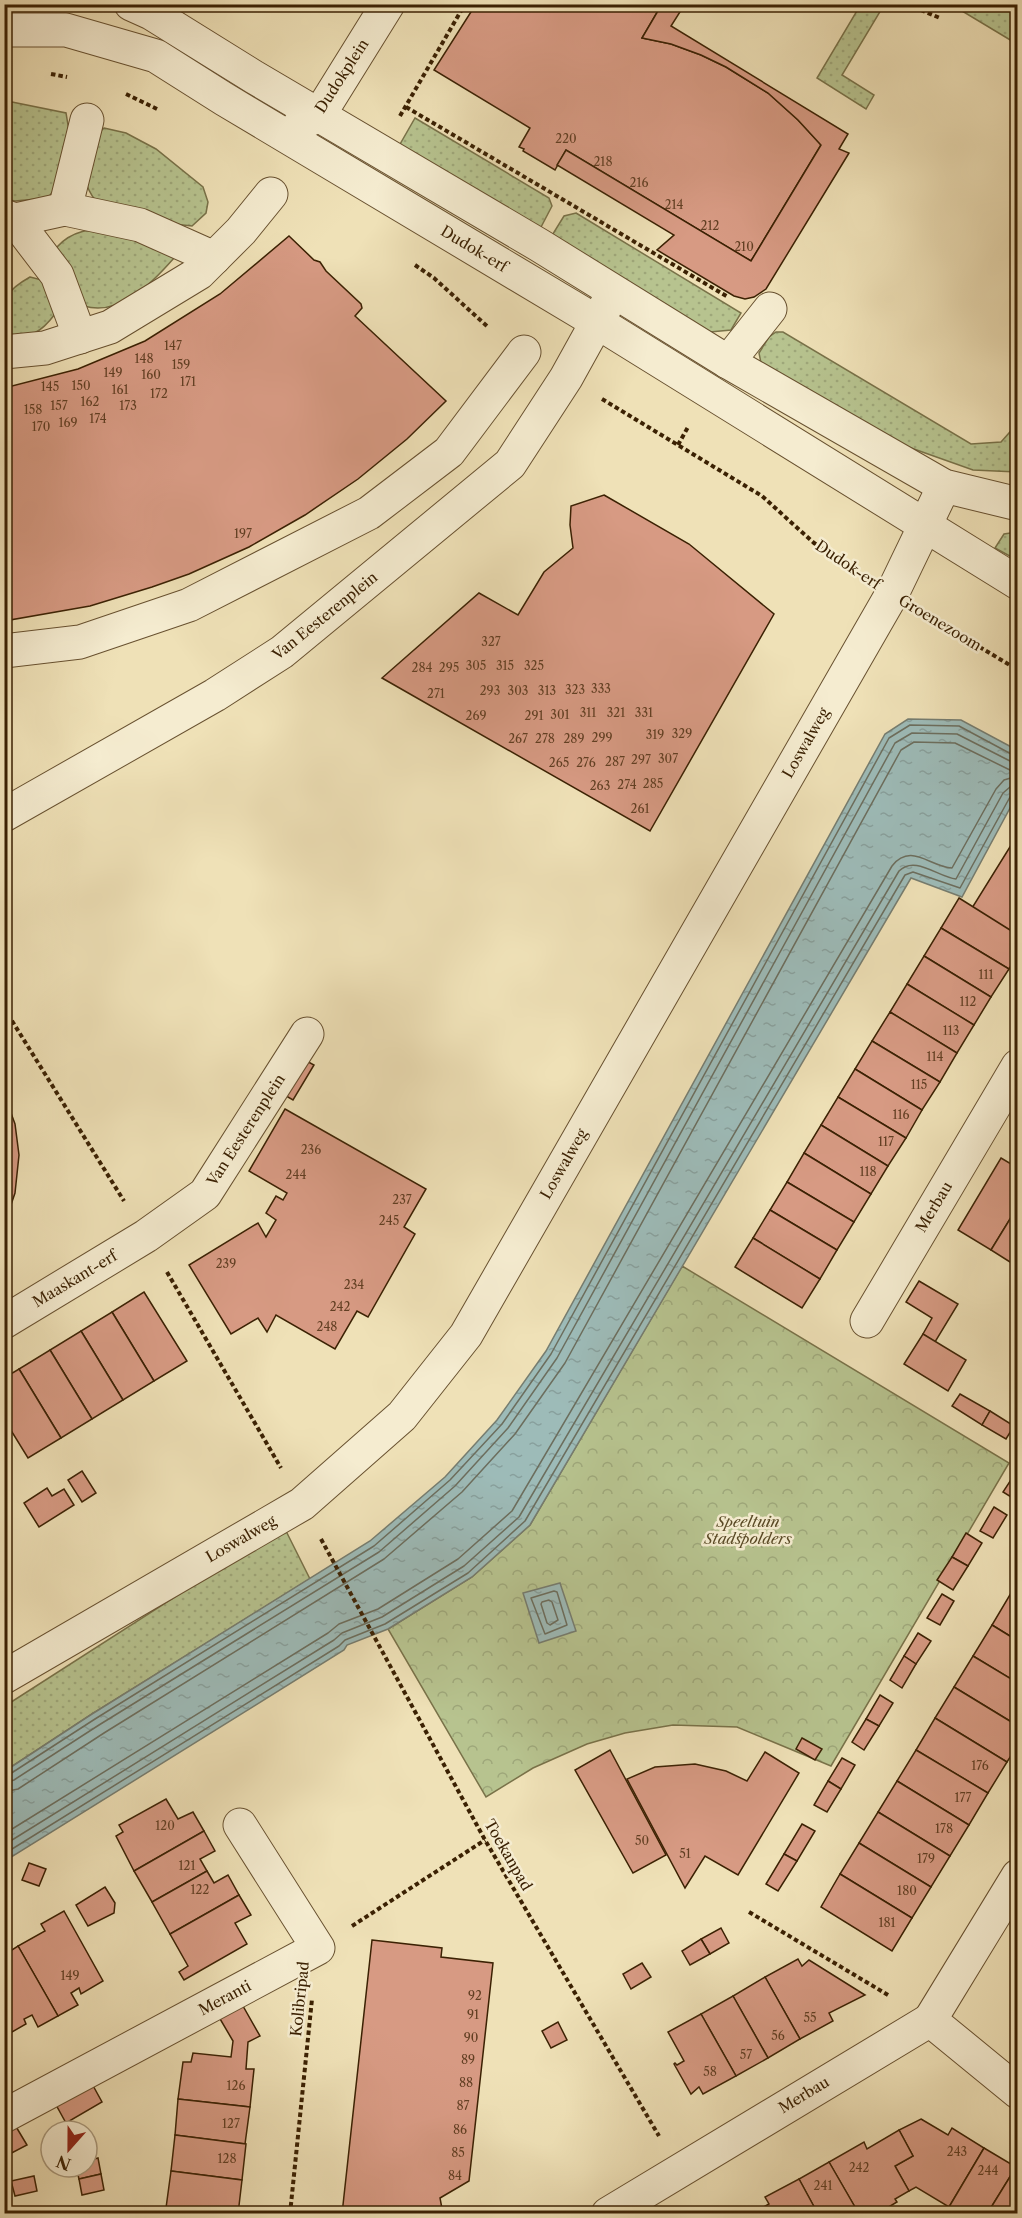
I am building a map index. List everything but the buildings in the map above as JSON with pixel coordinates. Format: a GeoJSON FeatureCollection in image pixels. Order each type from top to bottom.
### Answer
{"type":"FeatureCollection","features":[{"type":"Feature","properties":{"kind":"street"},"geometry":{"type":"LineString","coordinates":[[131,4],[151,13],[379,152],[539,245],[728,362],[944,486],[1017,504]]}},
{"type":"Feature","properties":{"kind":"street","name":"Dudokplein"},"geometry":{"type":"LineString","coordinates":[[282,134],[319,115],[388,4]]}},
{"type":"Feature","properties":{"kind":"street","name":"Dudok-erf"},"geometry":{"type":"LineString","coordinates":[[4,30],[70,17],[156,56],[597,322],[924,526]]}},
{"type":"Feature","properties":{"kind":"street"},"geometry":{"type":"LineString","coordinates":[[65,209],[87,120]]}},
{"type":"Feature","properties":{"kind":"street"},"geometry":{"type":"LineString","coordinates":[[4,352],[45,348],[110,327],[199,273],[241,231],[271,194]]}},
{"type":"Feature","properties":{"kind":"street"},"geometry":{"type":"LineString","coordinates":[[10,218],[65,209],[140,225],[214,258]]}},
{"type":"Feature","properties":{"kind":"street"},"geometry":{"type":"LineString","coordinates":[[10,218],[57,275],[80,337]]}},
{"type":"Feature","properties":{"kind":"street","name":"Van Eesterenplein"},"geometry":{"type":"LineString","coordinates":[[4,815],[215,695],[282,652],[510,464],[566,378],[614,291]]}},
{"type":"Feature","properties":{"kind":"street"},"geometry":{"type":"LineString","coordinates":[[728,362],[766,313]]}},
{"type":"Feature","properties":{"kind":"street"},"geometry":{"type":"LineString","coordinates":[[4,651],[80,642],[189,605],[369,513],[449,452],[524,352]]}},
{"type":"Feature","properties":{"kind":"street","name":"Loswalweg"},"geometry":{"type":"LineString","coordinates":[[4,1677],[302,1504],[402,1416],[466,1335],[892,594],[944,486]]}},
{"type":"Feature","properties":{"kind":"street"},"geometry":{"type":"LineString","coordinates":[[924,526],[1017,583]]}},
{"type":"Feature","properties":{"kind":"street","name":"Van Eesterenplein"},"geometry":{"type":"LineString","coordinates":[[146,1236],[205,1194],[307,1034]]}},
{"type":"Feature","properties":{"kind":"street","name":"Merbau"},"geometry":{"type":"LineString","coordinates":[[867,1321],[1009,1100],[1017,1066]]}},
{"type":"Feature","properties":{"kind":"street","name":"Maaskant-erf"},"geometry":{"type":"LineString","coordinates":[[4,1322],[146,1236]]}},
{"type":"Feature","properties":{"kind":"street"},"geometry":{"type":"LineString","coordinates":[[240,1825],[318,1948]]}},
{"type":"Feature","properties":{"kind":"street","name":"Merbau"},"geometry":{"type":"LineString","coordinates":[[679,2170],[930,2020],[1017,1876]]}},
{"type":"Feature","properties":{"kind":"street","name":"Meranti"},"geometry":{"type":"LineString","coordinates":[[4,2116],[318,1948]]}},
{"type":"Feature","properties":{"kind":"street"},"geometry":{"type":"LineString","coordinates":[[930,2020],[1017,2092]]}},
{"type":"Feature","properties":{"kind":"street"},"geometry":{"type":"LineString","coordinates":[[608,2214],[679,2170]]}},
{"type":"Feature","properties":{"kind":"path"},"geometry":{"type":"LineString","coordinates":[[379,152],[465,4]]}},
{"type":"Feature","properties":{"kind":"path"},"geometry":{"type":"LineString","coordinates":[[907,4],[940,18]]}},
{"type":"Feature","properties":{"kind":"path"},"geometry":{"type":"LineString","coordinates":[[41,73],[71,78]]}},
{"type":"Feature","properties":{"kind":"path"},"geometry":{"type":"LineString","coordinates":[[120,92],[166,114]]}},
{"type":"Feature","properties":{"kind":"path"},"geometry":{"type":"LineString","coordinates":[[406,107],[766,313]]}},
{"type":"Feature","properties":{"kind":"path"},"geometry":{"type":"LineString","coordinates":[[408,260],[434,278],[490,328],[524,352]]}},
{"type":"Feature","properties":{"kind":"path","name":"Dudok-erf"},"geometry":{"type":"LineString","coordinates":[[566,378],[762,496],[814,543],[892,594]]}},
{"type":"Feature","properties":{"kind":"path","name":"Groenezoom"},"geometry":{"type":"LineString","coordinates":[[892,594],[1017,670]]}},
{"type":"Feature","properties":{"kind":"path","name":"Toekanpad"},"geometry":{"type":"LineString","coordinates":[[302,1504],[485,1840],[679,2170]]}},
{"type":"Feature","properties":{"kind":"path","name":"Kolibripad"},"geometry":{"type":"LineString","coordinates":[[290,2214],[318,1948],[485,1840]]}},
{"type":"Feature","properties":{"kind":"path"},"geometry":{"type":"LineString","coordinates":[[749,1912],[930,2020]]}},
{"type":"Feature","properties":{"kind":"green space"},"geometry":{"type":"Polygon","coordinates":[[[861,4],[884,5],[842,75],[874,95],[866,109],[817,78],[861,4]]]}},
{"type":"Feature","properties":{"kind":"green space"},"geometry":{"type":"Polygon","coordinates":[[[952,5],[1017,5],[1017,44],[952,5]]]}},
{"type":"Feature","properties":{"kind":"green space"},"geometry":{"type":"Polygon","coordinates":[[[12,102],[66,113],[69,131],[65,175],[48,198],[15,201],[5,199],[5,104],[12,102]]]}},
{"type":"Feature","properties":{"kind":"green space"},"geometry":{"type":"Polygon","coordinates":[[[415,118],[549,198],[552,206],[540,229],[399,146],[415,118]]]}},
{"type":"Feature","properties":{"kind":"green space"},"geometry":{"type":"Polygon","coordinates":[[[104,128],[126,133],[156,149],[203,187],[208,202],[206,213],[192,226],[165,223],[97,202],[86,183],[82,157],[86,144],[104,128]]]}},
{"type":"Feature","properties":{"kind":"green space"},"geometry":{"type":"Polygon","coordinates":[[[576,213],[741,313],[731,330],[710,332],[551,237],[564,216],[576,213]]]}},
{"type":"Feature","properties":{"kind":"green space"},"geometry":{"type":"Polygon","coordinates":[[[113,228],[174,258],[146,287],[123,302],[110,307],[84,306],[60,269],[57,247],[76,234],[113,228]]]}},
{"type":"Feature","properties":{"kind":"green space"},"geometry":{"type":"Polygon","coordinates":[[[30,277],[46,281],[55,314],[45,326],[35,333],[7,334],[5,333],[6,299],[13,288],[30,277]]]}},
{"type":"Feature","properties":{"kind":"green space"},"geometry":{"type":"Polygon","coordinates":[[[776,332],[783,332],[971,444],[1001,442],[1017,424],[1017,472],[973,470],[897,443],[761,363],[759,353],[769,337],[776,332]]]}},
{"type":"Feature","properties":{"kind":"green space"},"geometry":{"type":"Polygon","coordinates":[[[1017,532],[1017,560],[995,548],[1004,534],[1017,532]]]}},
{"type":"Feature","properties":{"kind":"green space","name":"Speeltuin Stadspolders"},"geometry":{"type":"Polygon","coordinates":[[[682,1266],[1009,1463],[831,1766],[737,1727],[673,1725],[625,1733],[587,1744],[533,1768],[486,1797],[388,1629],[472,1577],[530,1525],[682,1266]]]}},
{"type":"Feature","properties":{"kind":"green space"},"geometry":{"type":"Polygon","coordinates":[[[284,1527],[310,1579],[92,1714],[5,1771],[5,1706],[284,1527]]]}},
{"type":"Feature","properties":{"kind":"water"},"geometry":{"type":"Polygon","coordinates":[[[908,719],[961,720],[1017,750],[1017,795],[962,897],[911,878],[530,1525],[472,1577],[388,1629],[347,1645],[344,1650],[5,1861],[5,1771],[92,1714],[370,1541],[445,1477],[497,1420],[546,1351],[885,734],[908,719]]]}},
{"type":"Feature","properties":{"kind":"water"},"geometry":{"type":"Polygon","coordinates":[[[560,1583],[576,1631],[539,1643],[523,1593],[560,1583]]]}}]}
